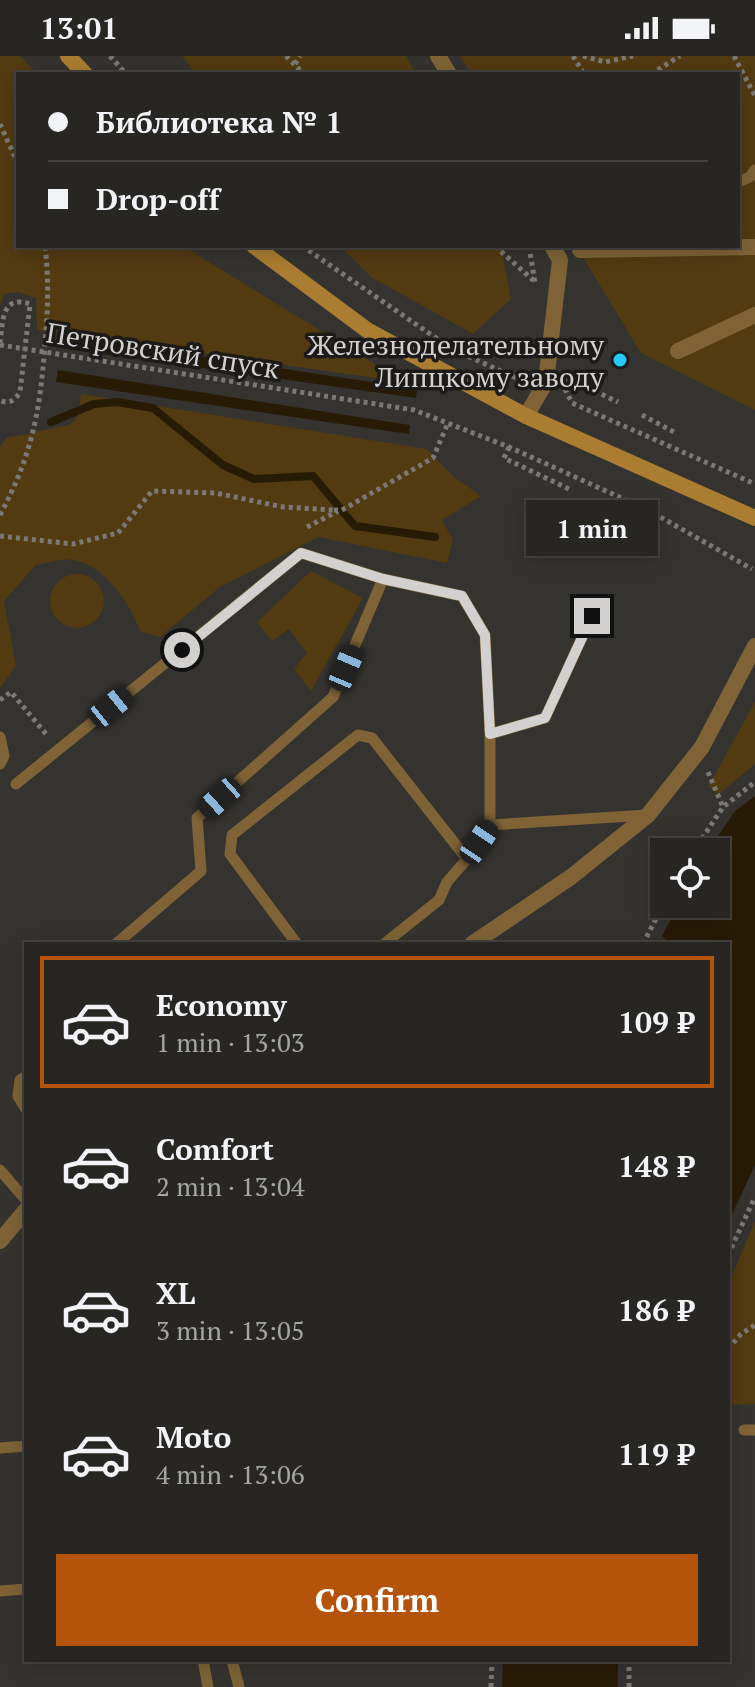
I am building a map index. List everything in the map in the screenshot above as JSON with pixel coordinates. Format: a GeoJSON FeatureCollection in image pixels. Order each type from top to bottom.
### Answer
{"type":"FeatureCollection","features":[{"type":"Feature","properties":{"kind":"street"},"geometry":{"type":"LineString","coordinates":[[68,56],[83,72]]}},
{"type":"Feature","properties":{"kind":"street"},"geometry":{"type":"LineString","coordinates":[[257,248],[367,330],[526,416],[755,518]]}},
{"type":"Feature","properties":{"kind":"street"},"geometry":{"type":"LineString","coordinates":[[526,416],[546,382],[556,253]]}},
{"type":"Feature","properties":{"kind":"street"},"geometry":{"type":"LineString","coordinates":[[678,351],[751,321]]}},
{"type":"Feature","properties":{"kind":"street"},"geometry":{"type":"LineString","coordinates":[[475,942],[571,877],[648,815],[702,747],[755,646]]}},
{"type":"Feature","properties":{"kind":"street"},"geometry":{"type":"LineString","coordinates":[[0,1241],[24,1212]]}},
{"type":"Feature","properties":{"kind":"lane"},"geometry":{"type":"LineString","coordinates":[[556,253],[583,248]]}},
{"type":"Feature","properties":{"kind":"lane"},"geometry":{"type":"LineString","coordinates":[[16,784],[301,553],[383,579],[462,596],[485,635],[490,825],[447,882],[439,900],[386,942]]}},
{"type":"Feature","properties":{"kind":"lane"},"geometry":{"type":"LineString","coordinates":[[118,942],[201,871],[197,818],[333,697],[383,579]]}},
{"type":"Feature","properties":{"kind":"lane"},"geometry":{"type":"LineString","coordinates":[[490,734],[545,718],[592,616]]}},
{"type":"Feature","properties":{"kind":"lane"},"geometry":{"type":"LineString","coordinates":[[296,942],[230,854],[232,835],[358,735],[372,738],[467,859]]}},
{"type":"Feature","properties":{"kind":"lane"},"geometry":{"type":"LineString","coordinates":[[0,737],[4,756],[0,764]]}},
{"type":"Feature","properties":{"kind":"lane"},"geometry":{"type":"LineString","coordinates":[[490,825],[648,815]]}},
{"type":"Feature","properties":{"kind":"lane"},"geometry":{"type":"LineString","coordinates":[[24,1077],[20,1080],[18,1096],[24,1106]]}},
{"type":"Feature","properties":{"kind":"lane"},"geometry":{"type":"LineString","coordinates":[[0,1170],[24,1198]]}},
{"type":"Feature","properties":{"kind":"lane"},"geometry":{"type":"LineString","coordinates":[[0,1448],[24,1446]]}},
{"type":"Feature","properties":{"kind":"lane"},"geometry":{"type":"LineString","coordinates":[[0,1591],[24,1589]]}},
{"type":"Feature","properties":{"kind":"lane"},"geometry":{"type":"LineString","coordinates":[[203,1662],[208,1687]]}},
{"type":"Feature","properties":{"kind":"lane"},"geometry":{"type":"LineString","coordinates":[[233,1662],[239,1687]]}},
{"type":"Feature","properties":{"kind":"path"},"geometry":{"type":"LineString","coordinates":[[110,56],[124,72]]}},
{"type":"Feature","properties":{"kind":"path"},"geometry":{"type":"LineString","coordinates":[[286,56],[302,72]]}},
{"type":"Feature","properties":{"kind":"path"},"geometry":{"type":"LineString","coordinates":[[295,64],[300,56]]}},
{"type":"Feature","properties":{"kind":"path"},"geometry":{"type":"LineString","coordinates":[[583,56],[605,62],[633,56]]}},
{"type":"Feature","properties":{"kind":"path"},"geometry":{"type":"LineString","coordinates":[[654,72],[680,56]]}},
{"type":"Feature","properties":{"kind":"path"},"geometry":{"type":"LineString","coordinates":[[734,56],[755,96]]}},
{"type":"Feature","properties":{"kind":"path"},"geometry":{"type":"LineString","coordinates":[[0,124],[16,160]]}},
{"type":"Feature","properties":{"kind":"path"},"geometry":{"type":"LineString","coordinates":[[0,515],[30,450],[42,388],[50,284],[45,248]]}},
{"type":"Feature","properties":{"kind":"path"},"geometry":{"type":"LineString","coordinates":[[305,248],[452,349],[519,381],[546,382]]}},
{"type":"Feature","properties":{"kind":"path"},"geometry":{"type":"LineString","coordinates":[[497,248],[535,282]]}},
{"type":"Feature","properties":{"kind":"path"},"geometry":{"type":"LineString","coordinates":[[0,344],[6,308],[11,302],[30,304],[20,392],[16,400],[0,400]]}},
{"type":"Feature","properties":{"kind":"path","name":"Петровский спуск"},"geometry":{"type":"LineString","coordinates":[[0,344],[414,410],[509,447],[648,510],[752,569]]}},
{"type":"Feature","properties":{"kind":"path"},"geometry":{"type":"LineString","coordinates":[[618,402],[572,380],[560,381],[572,403],[755,484]]}},
{"type":"Feature","properties":{"kind":"path"},"geometry":{"type":"LineString","coordinates":[[642,415],[674,432]]}},
{"type":"Feature","properties":{"kind":"path"},"geometry":{"type":"LineString","coordinates":[[0,536],[73,544],[118,533],[152,491],[216,493],[283,507],[342,510],[433,458],[448,423]]}},
{"type":"Feature","properties":{"kind":"path"},"geometry":{"type":"LineString","coordinates":[[509,447],[504,458],[569,489]]}},
{"type":"Feature","properties":{"kind":"path"},"geometry":{"type":"LineString","coordinates":[[598,503],[641,523],[648,510]]}},
{"type":"Feature","properties":{"kind":"path"},"geometry":{"type":"LineString","coordinates":[[307,527],[352,504]]}},
{"type":"Feature","properties":{"kind":"path"},"geometry":{"type":"LineString","coordinates":[[0,700],[11,692],[46,734]]}},
{"type":"Feature","properties":{"kind":"path"},"geometry":{"type":"LineString","coordinates":[[702,838],[723,807],[755,782]]}},
{"type":"Feature","properties":{"kind":"path"},"geometry":{"type":"LineString","coordinates":[[644,942],[656,918]]}},
{"type":"Feature","properties":{"kind":"path"},"geometry":{"type":"LineString","coordinates":[[730,1251],[755,1197]]}},
{"type":"Feature","properties":{"kind":"path"},"geometry":{"type":"LineString","coordinates":[[730,1347],[755,1325]]}},
{"type":"Feature","properties":{"kind":"path"},"geometry":{"type":"LineString","coordinates":[[491,1687],[492,1662]]}},
{"type":"Feature","properties":{"kind":"path"},"geometry":{"type":"LineString","coordinates":[[629,1662],[629,1687]]}},
{"type":"Feature","properties":{"kind":"shaded area"},"geometry":{"type":"Polygon","coordinates":[[[0,56],[20,56],[36,72],[16,72],[16,248],[186,248],[404,382],[37,330],[36,298],[18,292],[4,294],[0,306],[0,56]]]}},
{"type":"Feature","properties":{"kind":"shaded area"},"geometry":{"type":"Polygon","coordinates":[[[182,56],[406,56],[415,72],[194,72],[182,56]]]}},
{"type":"Feature","properties":{"kind":"shaded area"},"geometry":{"type":"Polygon","coordinates":[[[460,56],[755,56],[755,410],[641,353],[577,248],[740,248],[740,72],[470,72],[460,56]]]}},
{"type":"Feature","properties":{"kind":"shaded area"},"geometry":{"type":"Polygon","coordinates":[[[342,248],[501,248],[511,299],[473,334],[371,277],[342,248]]]}},
{"type":"Feature","properties":{"kind":"shaded area"},"geometry":{"type":"Polygon","coordinates":[[[62,335],[417,389],[416,398],[60,348],[62,335]]]}},
{"type":"Feature","properties":{"kind":"shaded area"},"geometry":{"type":"Polygon","coordinates":[[[58,370],[410,425],[409,434],[56,382],[58,370]]]}},
{"type":"Feature","properties":{"kind":"shaded area"},"geometry":{"type":"Polygon","coordinates":[[[81,394],[427,449],[454,477],[481,496],[442,520],[453,540],[447,563],[318,537],[220,587],[160,637],[140,631],[123,598],[95,569],[69,560],[36,565],[4,601],[16,666],[0,688],[0,447],[6,438],[69,425],[78,417],[81,394]]]}},
{"type":"Feature","properties":{"kind":"shaded area"},"geometry":{"type":"Polygon","coordinates":[[[311,571],[363,598],[311,691],[294,669],[307,653],[289,629],[272,641],[257,622],[311,571]]]}},
{"type":"Feature","properties":{"kind":"shaded area"},"geometry":{"type":"Polygon","coordinates":[[[77,574],[96,582],[104,601],[96,620],[77,628],[58,620],[50,601],[58,582],[77,574]]]}},
{"type":"Feature","properties":{"kind":"shaded area"},"geometry":{"type":"Polygon","coordinates":[[[755,702],[755,764],[719,794],[708,787],[755,702]]]}},
{"type":"Feature","properties":{"kind":"shaded area"},"geometry":{"type":"Polygon","coordinates":[[[755,796],[755,1165],[730,1219],[730,942],[669,942],[662,936],[672,918],[730,918],[730,838],[717,838],[735,811],[755,796]]]}},
{"type":"Feature","properties":{"kind":"shaded area"},"geometry":{"type":"Polygon","coordinates":[[[755,1221],[755,1404],[730,1405],[730,1280],[755,1221]]]}},
{"type":"Feature","properties":{"kind":"shaded area"},"geometry":{"type":"Polygon","coordinates":[[[503,1662],[618,1662],[618,1687],[502,1687],[503,1662]]]}},
{"type":"Feature","properties":{"kind":"waterway"},"geometry":{"type":"LineString","coordinates":[[51,422],[94,404],[117,402],[153,408],[223,465],[254,479],[313,476],[355,526],[435,537]]}},
{"type":"Feature","properties":{"kind":"place","name":"Железноделательному Липцкому заводу"},"geometry":{"type":"Point","coordinates":[620,360]}},
{"type":"Feature","properties":{"kind":"route"},"geometry":{"type":"LineString","coordinates":[[182,650],[301,553],[383,579],[462,596],[485,635],[490,734],[545,718],[592,616]]}}]}
